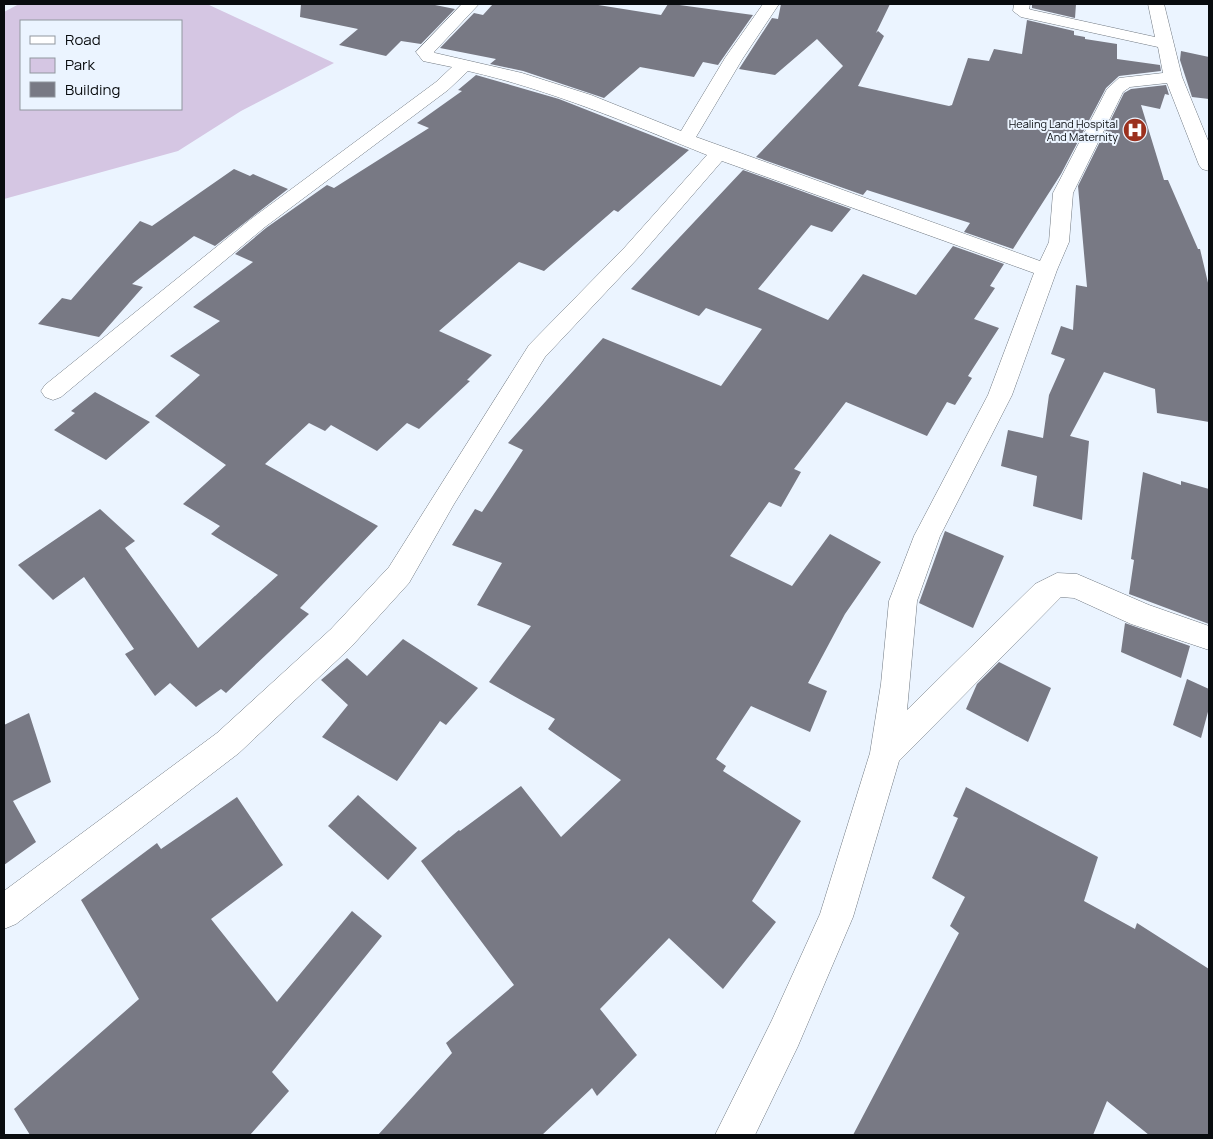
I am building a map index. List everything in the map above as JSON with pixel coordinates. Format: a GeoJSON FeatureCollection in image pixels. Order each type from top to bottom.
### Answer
{"type":"FeatureCollection","features":[{"type":"Feature","properties":{"kind":"street"},"geometry":{"type":"LineString","coordinates":[[471,4],[424,52],[429,57],[516,77],[577,96],[719,153],[1046,270]]}},
{"type":"Feature","properties":{"kind":"street"},"geometry":{"type":"LineString","coordinates":[[685,139],[734,58],[771,4]]}},
{"type":"Feature","properties":{"kind":"street"},"geometry":{"type":"LineString","coordinates":[[1022,4],[1021,11],[1027,14],[1081,18],[1165,44]]}},
{"type":"Feature","properties":{"kind":"street"},"geometry":{"type":"LineString","coordinates":[[1156,4],[1173,77],[1209,165]]}},
{"type":"Feature","properties":{"kind":"street"},"geometry":{"type":"LineString","coordinates":[[52,391],[258,223],[442,86],[463,66]]}},
{"type":"Feature","properties":{"kind":"street"},"geometry":{"type":"LineString","coordinates":[[735,1135],[785,1033],[836,917],[886,753],[896,684],[903,601],[927,536],[1000,394],[1046,270],[1059,242],[1063,193],[1116,89],[1125,82],[1173,77]]}},
{"type":"Feature","properties":{"kind":"street"},"geometry":{"type":"LineString","coordinates":[[4,912],[228,743],[341,638],[399,575],[444,497],[537,352],[632,252],[719,153]]}},
{"type":"Feature","properties":{"kind":"street"},"geometry":{"type":"LineString","coordinates":[[886,753],[1045,592],[1057,585],[1077,586],[1141,616],[1209,638]]}},
{"type":"Feature","properties":{"kind":"green space"},"geometry":{"type":"Polygon","coordinates":[[[19,4],[207,4],[334,63],[241,111],[178,151],[4,199],[4,12],[19,4]]]}},
{"type":"Feature","properties":{"kind":"building"},"geometry":{"type":"Polygon","coordinates":[[[301,4],[430,4],[455,9],[421,44],[401,41],[386,56],[339,45],[358,29],[300,17],[301,4]]]}},
{"type":"Feature","properties":{"kind":"building"},"geometry":{"type":"Polygon","coordinates":[[[493,4],[592,4],[661,15],[668,4],[672,4],[753,15],[718,65],[703,62],[694,77],[640,67],[604,98],[523,71],[490,64],[496,59],[440,48],[474,13],[483,15],[493,4]]]}},
{"type":"Feature","properties":{"kind":"building"},"geometry":{"type":"Polygon","coordinates":[[[781,4],[890,4],[876,33],[878,31],[884,36],[858,86],[949,106],[952,105],[968,58],[989,61],[994,49],[1022,54],[1027,20],[1074,31],[1074,35],[1085,37],[1085,39],[1117,44],[1117,59],[1160,65],[1161,71],[1119,76],[1106,88],[1061,174],[1013,249],[964,232],[970,223],[867,190],[863,195],[756,157],[843,66],[817,39],[775,75],[739,69],[772,18],[778,19],[781,4]]]}},
{"type":"Feature","properties":{"kind":"building"},"geometry":{"type":"Polygon","coordinates":[[[1032,4],[1076,4],[1075,18],[1032,8],[1032,4]]]}},
{"type":"Feature","properties":{"kind":"building"},"geometry":{"type":"Polygon","coordinates":[[[1181,51],[1209,57],[1209,99],[1192,97],[1180,60],[1181,51]]]}},
{"type":"Feature","properties":{"kind":"building"},"geometry":{"type":"Polygon","coordinates":[[[476,75],[559,99],[689,150],[618,212],[614,210],[544,271],[519,262],[439,331],[492,355],[467,380],[470,381],[419,429],[407,423],[377,451],[331,425],[325,431],[309,423],[265,464],[378,526],[300,608],[309,614],[226,693],[221,689],[196,707],[170,683],[155,696],[125,654],[134,649],[84,577],[53,600],[18,565],[100,509],[135,541],[125,548],[198,648],[278,575],[211,534],[220,526],[183,504],[226,465],[155,416],[200,375],[170,356],[220,321],[193,307],[253,262],[235,254],[266,228],[327,185],[334,188],[429,128],[417,123],[462,91],[458,90],[476,75]]]}},
{"type":"Feature","properties":{"kind":"building"},"geometry":{"type":"Polygon","coordinates":[[[1166,85],[1169,95],[1165,94],[1160,109],[1141,105],[1164,180],[1168,180],[1198,249],[1200,249],[1209,287],[1209,422],[1157,413],[1155,389],[1104,372],[1070,436],[1089,441],[1082,520],[1033,506],[1037,476],[1001,466],[1008,430],[1043,438],[1049,395],[1065,359],[1051,354],[1061,326],[1073,330],[1076,285],[1087,287],[1078,186],[1124,93],[1131,89],[1166,85]]]}},
{"type":"Feature","properties":{"kind":"building"},"geometry":{"type":"Polygon","coordinates":[[[234,169],[250,176],[253,174],[288,189],[215,246],[194,236],[132,284],[143,287],[99,337],[38,324],[62,298],[71,300],[140,221],[152,226],[234,169]]]}},
{"type":"Feature","properties":{"kind":"building"},"geometry":{"type":"Polygon","coordinates":[[[743,170],[851,209],[832,232],[811,225],[758,289],[828,320],[863,274],[916,295],[953,246],[1004,264],[990,286],[995,288],[974,319],[999,328],[968,376],[972,378],[955,405],[947,402],[927,436],[846,402],[794,469],[801,472],[781,507],[769,502],[730,556],[792,586],[830,534],[881,562],[845,614],[808,683],[827,691],[810,732],[751,706],[716,759],[726,766],[723,771],[801,821],[752,901],[776,922],[723,989],[669,938],[600,1009],[637,1055],[597,1096],[592,1088],[542,1135],[378,1135],[452,1053],[446,1043],[514,985],[421,861],[459,830],[521,786],[561,837],[621,780],[548,729],[555,719],[489,682],[531,626],[477,605],[502,563],[452,545],[475,509],[482,512],[523,450],[508,443],[603,338],[721,386],[762,329],[706,308],[699,316],[631,289],[743,170]]]}},
{"type":"Feature","properties":{"kind":"building"},"geometry":{"type":"Polygon","coordinates":[[[95,392],[150,422],[106,460],[54,430],[75,413],[71,411],[95,392]]]}},
{"type":"Feature","properties":{"kind":"building"},"geometry":{"type":"Polygon","coordinates":[[[1143,472],[1181,485],[1181,481],[1209,489],[1209,624],[1129,594],[1134,560],[1131,559],[1143,472]]]}},
{"type":"Feature","properties":{"kind":"building"},"geometry":{"type":"Polygon","coordinates":[[[945,531],[1004,556],[973,628],[919,603],[945,531]]]}},
{"type":"Feature","properties":{"kind":"building"},"geometry":{"type":"Polygon","coordinates":[[[1125,623],[1190,646],[1181,678],[1121,652],[1125,623]]]}},
{"type":"Feature","properties":{"kind":"building"},"geometry":{"type":"Polygon","coordinates":[[[403,639],[478,688],[446,725],[440,721],[397,781],[322,737],[348,705],[321,680],[347,658],[367,676],[403,639]]]}},
{"type":"Feature","properties":{"kind":"building"},"geometry":{"type":"Polygon","coordinates":[[[999,662],[1051,688],[1028,742],[966,709],[977,684],[999,662]]]}},
{"type":"Feature","properties":{"kind":"building"},"geometry":{"type":"Polygon","coordinates":[[[1187,679],[1209,689],[1209,708],[1201,738],[1173,725],[1187,679]]]}},
{"type":"Feature","properties":{"kind":"building"},"geometry":{"type":"Polygon","coordinates":[[[29,713],[51,782],[13,801],[36,842],[4,865],[4,725],[29,713]]]}},
{"type":"Feature","properties":{"kind":"building"},"geometry":{"type":"Polygon","coordinates":[[[966,787],[1098,857],[1084,901],[1135,929],[1137,923],[1209,969],[1209,1135],[1149,1135],[1107,1101],[1093,1135],[853,1135],[959,933],[950,926],[965,897],[932,878],[958,818],[953,816],[966,787]]]}},
{"type":"Feature","properties":{"kind":"building"},"geometry":{"type":"Polygon","coordinates":[[[358,795],[417,848],[388,880],[328,826],[358,795]]]}},
{"type":"Feature","properties":{"kind":"building"},"geometry":{"type":"Polygon","coordinates":[[[237,797],[283,865],[211,919],[277,1002],[352,911],[382,936],[272,1072],[289,1091],[250,1135],[30,1135],[14,1109],[139,999],[81,900],[157,843],[161,849],[237,797]]]}},
{"type":"Feature","properties":{"kind":"place","name":"Healing Land Hospital And Maternity"},"geometry":{"type":"Point","coordinates":[1135,130]}}]}
